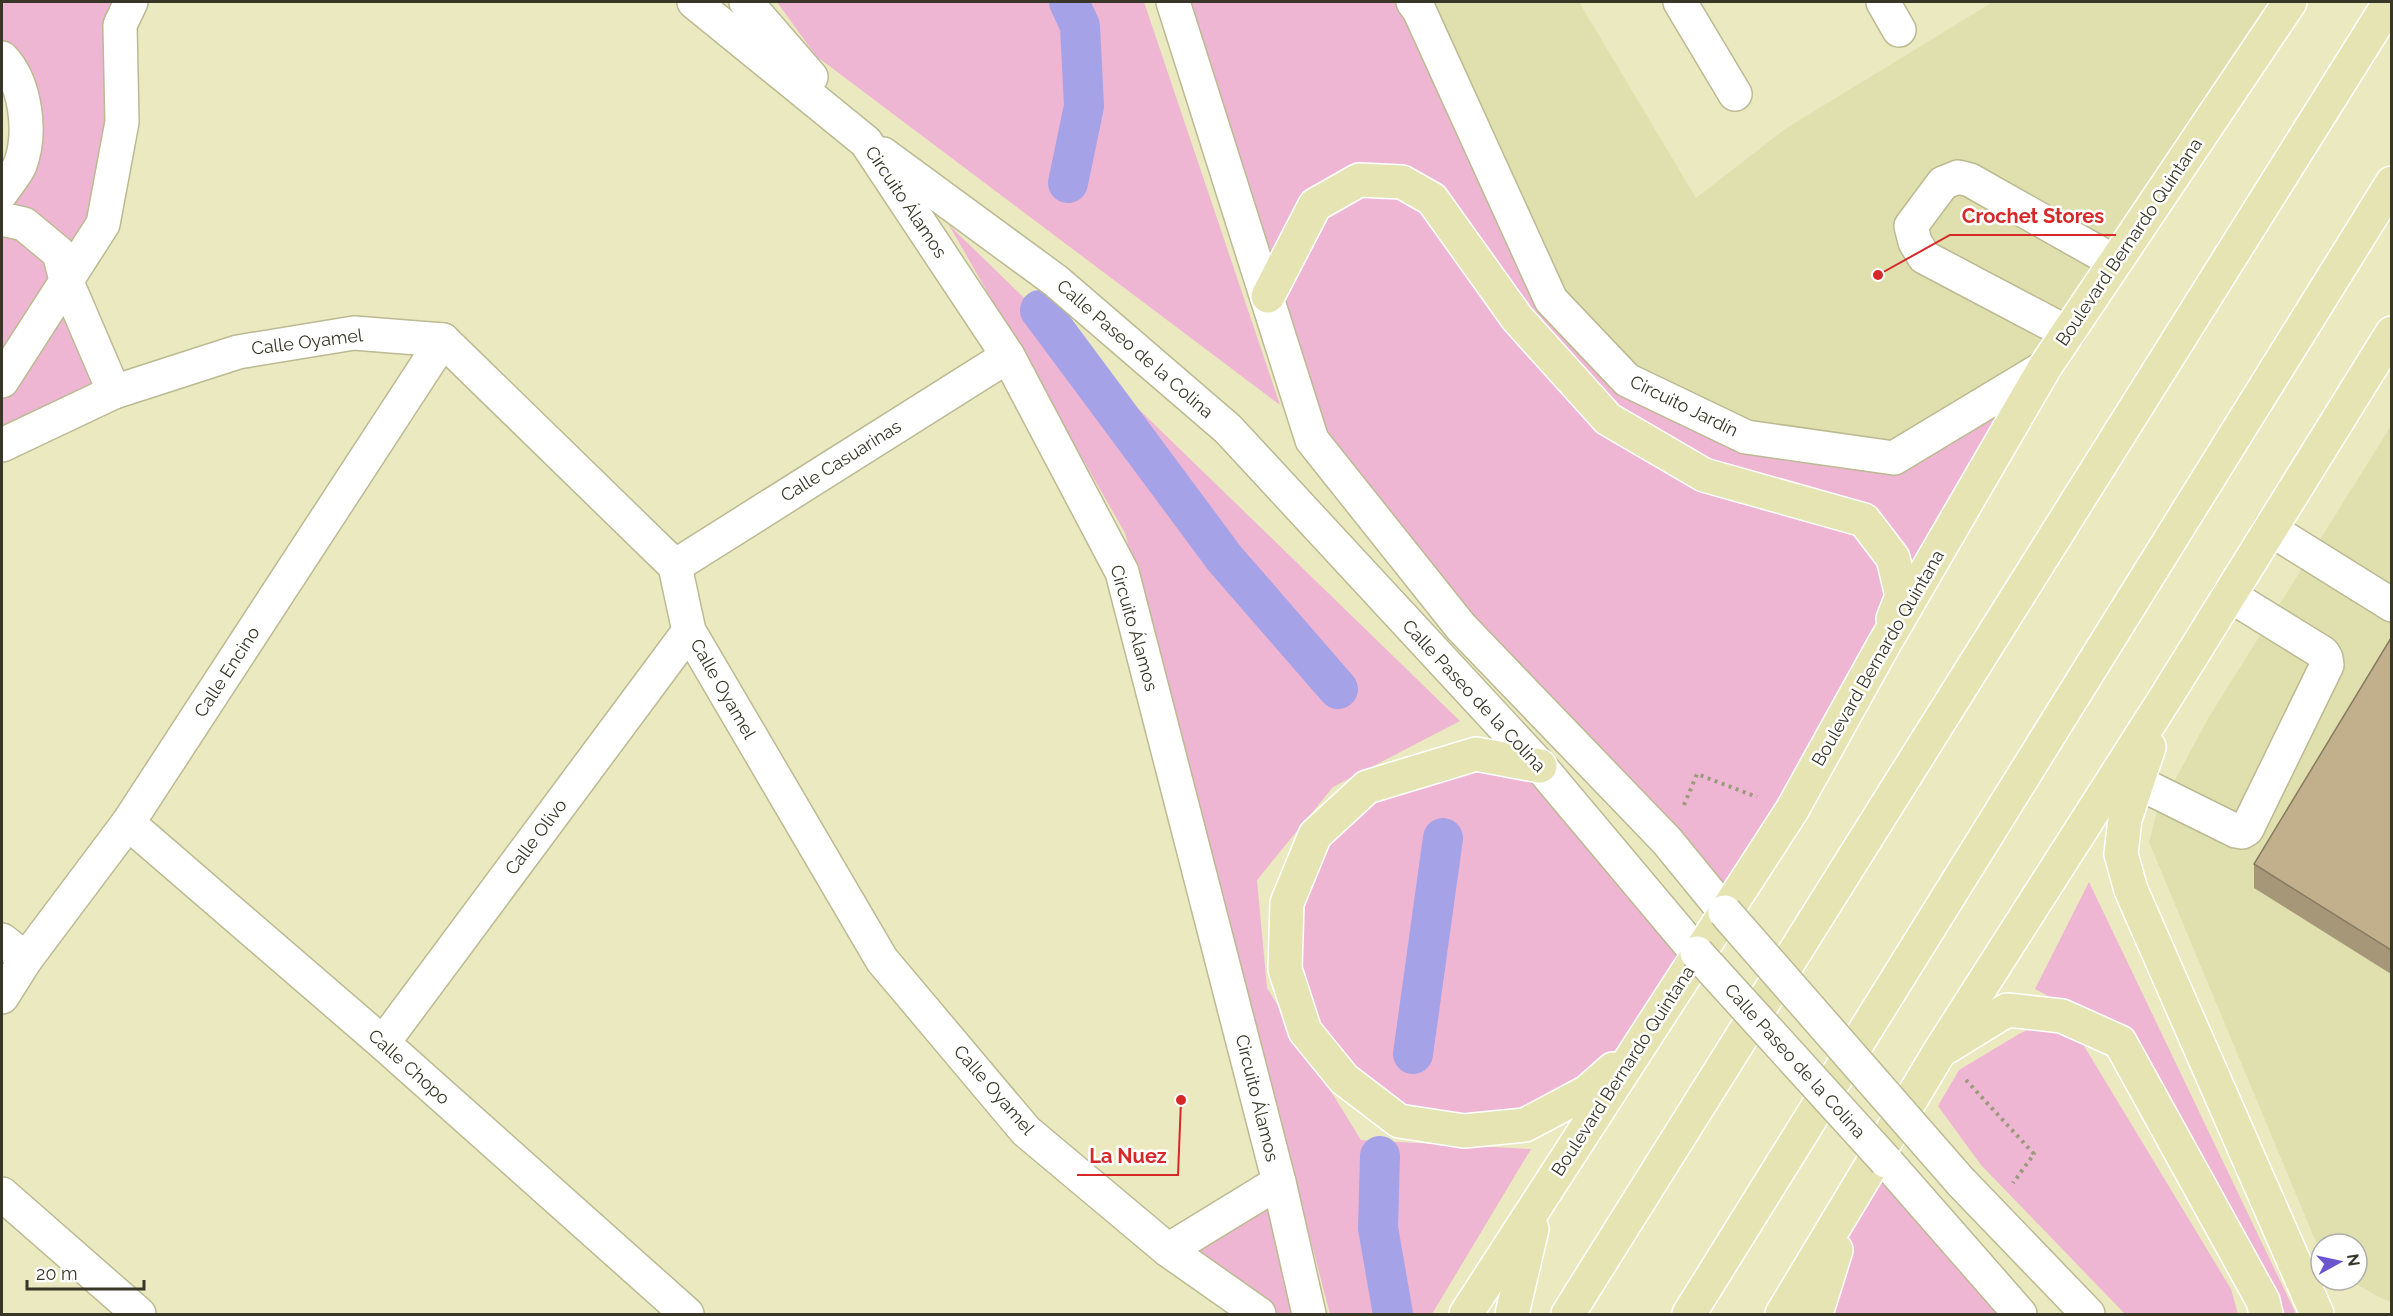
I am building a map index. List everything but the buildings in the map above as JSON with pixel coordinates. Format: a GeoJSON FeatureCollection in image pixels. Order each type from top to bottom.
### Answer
{"type":"FeatureCollection","features":[{"type":"Feature","properties":{"kind":"main road","name":"Boulevard Bernardo Quintana"},"geometry":{"type":"LineString","coordinates":[[1466,1314],[1792,810],[1883,646],[2045,368],[2290,2]]}},
{"type":"Feature","properties":{"kind":"main road"},"geometry":{"type":"LineString","coordinates":[[1568,1314],[2390,2]]}},
{"type":"Feature","properties":{"kind":"main road"},"geometry":{"type":"LineString","coordinates":[[1268,296],[1315,205],[1359,180],[1402,182],[1422,193],[1432,199],[1516,318],[1608,419],[1704,474],[1864,520],[1893,558],[1902,596],[1883,646]]}},
{"type":"Feature","properties":{"kind":"main road"},"geometry":{"type":"LineString","coordinates":[[1689,1314],[2391,183]]}},
{"type":"Feature","properties":{"kind":"main road"},"geometry":{"type":"LineString","coordinates":[[1782,1314],[1851,1203],[1940,1051],[2166,697],[2270,529],[2383,367],[2391,333]]}},
{"type":"Feature","properties":{"kind":"main road"},"geometry":{"type":"LineString","coordinates":[[2166,697],[2125,819],[2121,854],[2131,890],[2317,1314]]}},
{"type":"Feature","properties":{"kind":"main road"},"geometry":{"type":"LineString","coordinates":[[1540,766],[1476,754],[1367,787],[1315,835],[1287,903],[1286,969],[1305,1031],[1344,1079],[1399,1121],[1464,1131],[1525,1125],[1587,1092],[1637,1048]]}},
{"type":"Feature","properties":{"kind":"main road"},"geometry":{"type":"LineString","coordinates":[[1940,1051],[2007,1010],[2062,1016],[2120,1042],[2263,1301],[2266,1314]]}},
{"type":"Feature","properties":{"kind":"main road"},"geometry":{"type":"LineString","coordinates":[[1512,1314],[1538,1203]]}},
{"type":"Feature","properties":{"kind":"main road"},"geometry":{"type":"LineString","coordinates":[[1816,1314],[1851,1203]]}},
{"type":"Feature","properties":{"kind":"street"},"geometry":{"type":"LineString","coordinates":[[2,381],[103,224],[122,122],[120,25],[131,2]]}},
{"type":"Feature","properties":{"kind":"street","name":"Circuito Álamos"},"geometry":{"type":"LineString","coordinates":[[694,2],[866,142],[1008,356],[1122,572],[1279,1182],[1309,1314]]}},
{"type":"Feature","properties":{"kind":"street"},"geometry":{"type":"LineString","coordinates":[[746,2],[866,142]]}},
{"type":"Feature","properties":{"kind":"street"},"geometry":{"type":"LineString","coordinates":[[1173,2],[1312,440],[1461,627],[1668,841],[1714,898],[1961,1182],[2088,1314]]}},
{"type":"Feature","properties":{"kind":"street"},"geometry":{"type":"LineString","coordinates":[[1680,2],[1736,94]]}},
{"type":"Feature","properties":{"kind":"street"},"geometry":{"type":"LineString","coordinates":[[1883,2],[1899,30]]}},
{"type":"Feature","properties":{"kind":"street","name":"Circuito Jardín"},"geometry":{"type":"LineString","coordinates":[[1421,4],[1551,300],[1627,380],[1746,436],[1894,458],[2045,368]]}},
{"type":"Feature","properties":{"kind":"street"},"geometry":{"type":"LineString","coordinates":[[2,58],[11,68],[22,100],[27,134],[20,166],[2,192]]}},
{"type":"Feature","properties":{"kind":"street","name":"Calle Paseo de la Colina"},"geometry":{"type":"LineString","coordinates":[[866,142],[1056,280],[1228,429],[1540,766],[1685,940],[2020,1314]]}},
{"type":"Feature","properties":{"kind":"street"},"geometry":{"type":"LineString","coordinates":[[2068,333],[1924,257],[1915,242],[1911,226],[1943,183],[1958,177],[1970,180],[2115,262]]}},
{"type":"Feature","properties":{"kind":"street"},"geometry":{"type":"LineString","coordinates":[[2,219],[24,224],[59,253],[66,280],[114,392]]}},
{"type":"Feature","properties":{"kind":"street","name":"Calle Oyamel"},"geometry":{"type":"LineString","coordinates":[[2,444],[114,392],[238,352],[354,333],[443,340]]}},
{"type":"Feature","properties":{"kind":"street"},"geometry":{"type":"LineString","coordinates":[[443,340],[675,566]]}},
{"type":"Feature","properties":{"kind":"street","name":"Calle Encino"},"geometry":{"type":"LineString","coordinates":[[2,997],[14,950],[128,823],[443,340]]}},
{"type":"Feature","properties":{"kind":"street","name":"Calle Casuarinas"},"geometry":{"type":"LineString","coordinates":[[675,566],[1008,356]]}},
{"type":"Feature","properties":{"kind":"street"},"geometry":{"type":"LineString","coordinates":[[2270,529],[2391,605]]}},
{"type":"Feature","properties":{"kind":"street","name":"Calle Oyamel"},"geometry":{"type":"LineString","coordinates":[[675,566],[689,631],[882,960],[1026,1131],[1168,1250],[1255,1312]]}},
{"type":"Feature","properties":{"kind":"street"},"geometry":{"type":"LineString","coordinates":[[2137,782],[2236,831],[2242,832],[2247,829],[2252,819],[2326,665],[2326,658],[2323,653],[2229,595]]}},
{"type":"Feature","properties":{"kind":"street","name":"Calle Olivo"},"geometry":{"type":"LineString","coordinates":[[384,1043],[689,631]]}},
{"type":"Feature","properties":{"kind":"street","name":"Calle Chopo"},"geometry":{"type":"LineString","coordinates":[[128,823],[384,1043],[687,1314]]}},
{"type":"Feature","properties":{"kind":"street"},"geometry":{"type":"LineString","coordinates":[[1168,1250],[1279,1182]]}},
{"type":"Feature","properties":{"kind":"street"},"geometry":{"type":"LineString","coordinates":[[2,1194],[139,1314]]}},
{"type":"Feature","properties":{"kind":"path"},"geometry":{"type":"LineString","coordinates":[[1668,841],[1697,774],[1792,810]]}},
{"type":"Feature","properties":{"kind":"path"},"geometry":{"type":"LineString","coordinates":[[1940,1051],[2034,1154],[1991,1213]]}},
{"type":"Feature","properties":{"kind":"shaded area"},"geometry":{"type":"Polygon","coordinates":[[[2,2],[131,2],[122,122],[66,280],[114,392],[2,445],[2,192],[20,166],[2,58],[2,2]]]}},
{"type":"Feature","properties":{"kind":"shaded area"},"geometry":{"type":"Polygon","coordinates":[[[777,2],[1144,2],[1280,405],[816,56],[777,2]]]}},
{"type":"Feature","properties":{"kind":"shaded area"},"geometry":{"type":"Polygon","coordinates":[[[1173,2],[1413,2],[1551,300],[1627,380],[1746,436],[1894,458],[2045,367],[1727,911],[1312,440],[1173,2]]]}},
{"type":"Feature","properties":{"kind":"shaded area"},"geometry":{"type":"Polygon","coordinates":[[[1413,2],[1579,2],[1696,198],[1785,129],[1993,2],[2290,2],[2045,367],[1894,458],[1746,437],[1627,380],[1551,300],[1413,2]]]}},
{"type":"Feature","properties":{"kind":"shaded area"},"geometry":{"type":"Polygon","coordinates":[[[949,225],[1460,721],[1333,787],[1257,880],[1267,988],[1361,1140],[1531,1149],[1432,1314],[1330,1314],[1125,533],[949,225]]]}},
{"type":"Feature","properties":{"kind":"shaded area"},"geometry":{"type":"Polygon","coordinates":[[[2391,426],[2391,1302],[2369,1291],[2369,1232],[2312,1232],[2149,842],[2156,815],[2209,717],[2391,426]]]}},
{"type":"Feature","properties":{"kind":"shaded area"},"geometry":{"type":"Polygon","coordinates":[[[1476,754],[1540,766],[1685,940],[1637,1048],[1525,1125],[1399,1121],[1305,1031],[1287,903],[1367,787],[1476,754]]]}},
{"type":"Feature","properties":{"kind":"shaded area"},"geometry":{"type":"Polygon","coordinates":[[[2089,882],[2296,1314],[2277,1314],[2136,1042],[2035,989],[2089,882]]]}},
{"type":"Feature","properties":{"kind":"shaded area"},"geometry":{"type":"Polygon","coordinates":[[[2042,1023],[2075,1031],[2231,1289],[2238,1314],[2125,1314],[1981,1165],[1938,1106],[1959,1070],[2042,1023]]]}},
{"type":"Feature","properties":{"kind":"shaded area"},"geometry":{"type":"Polygon","coordinates":[[[1879,1155],[2020,1314],[1816,1314],[1879,1155]]]}},
{"type":"Feature","properties":{"kind":"shaded area"},"geometry":{"type":"Polygon","coordinates":[[[1279,1182],[1309,1314],[1259,1314],[1168,1250],[1279,1182]]]}},
{"type":"Feature","properties":{"kind":"waterway"},"geometry":{"type":"LineString","coordinates":[[1068,183],[1084,106],[1080,26],[1069,2]]}},
{"type":"Feature","properties":{"kind":"waterway"},"geometry":{"type":"LineString","coordinates":[[1040,310],[1225,559],[1338,689]]}},
{"type":"Feature","properties":{"kind":"waterway"},"geometry":{"type":"LineString","coordinates":[[1413,1054],[1443,838]]}},
{"type":"Feature","properties":{"kind":"waterway"},"geometry":{"type":"LineString","coordinates":[[1380,1156],[1378,1228],[1393,1314]]}},
{"type":"Feature","properties":{"kind":"place","name":"Crochet Stores"},"geometry":{"type":"Point","coordinates":[1878,275]}},
{"type":"Feature","properties":{"kind":"place","name":"La Nuez"},"geometry":{"type":"Point","coordinates":[1181,1100]}}]}
